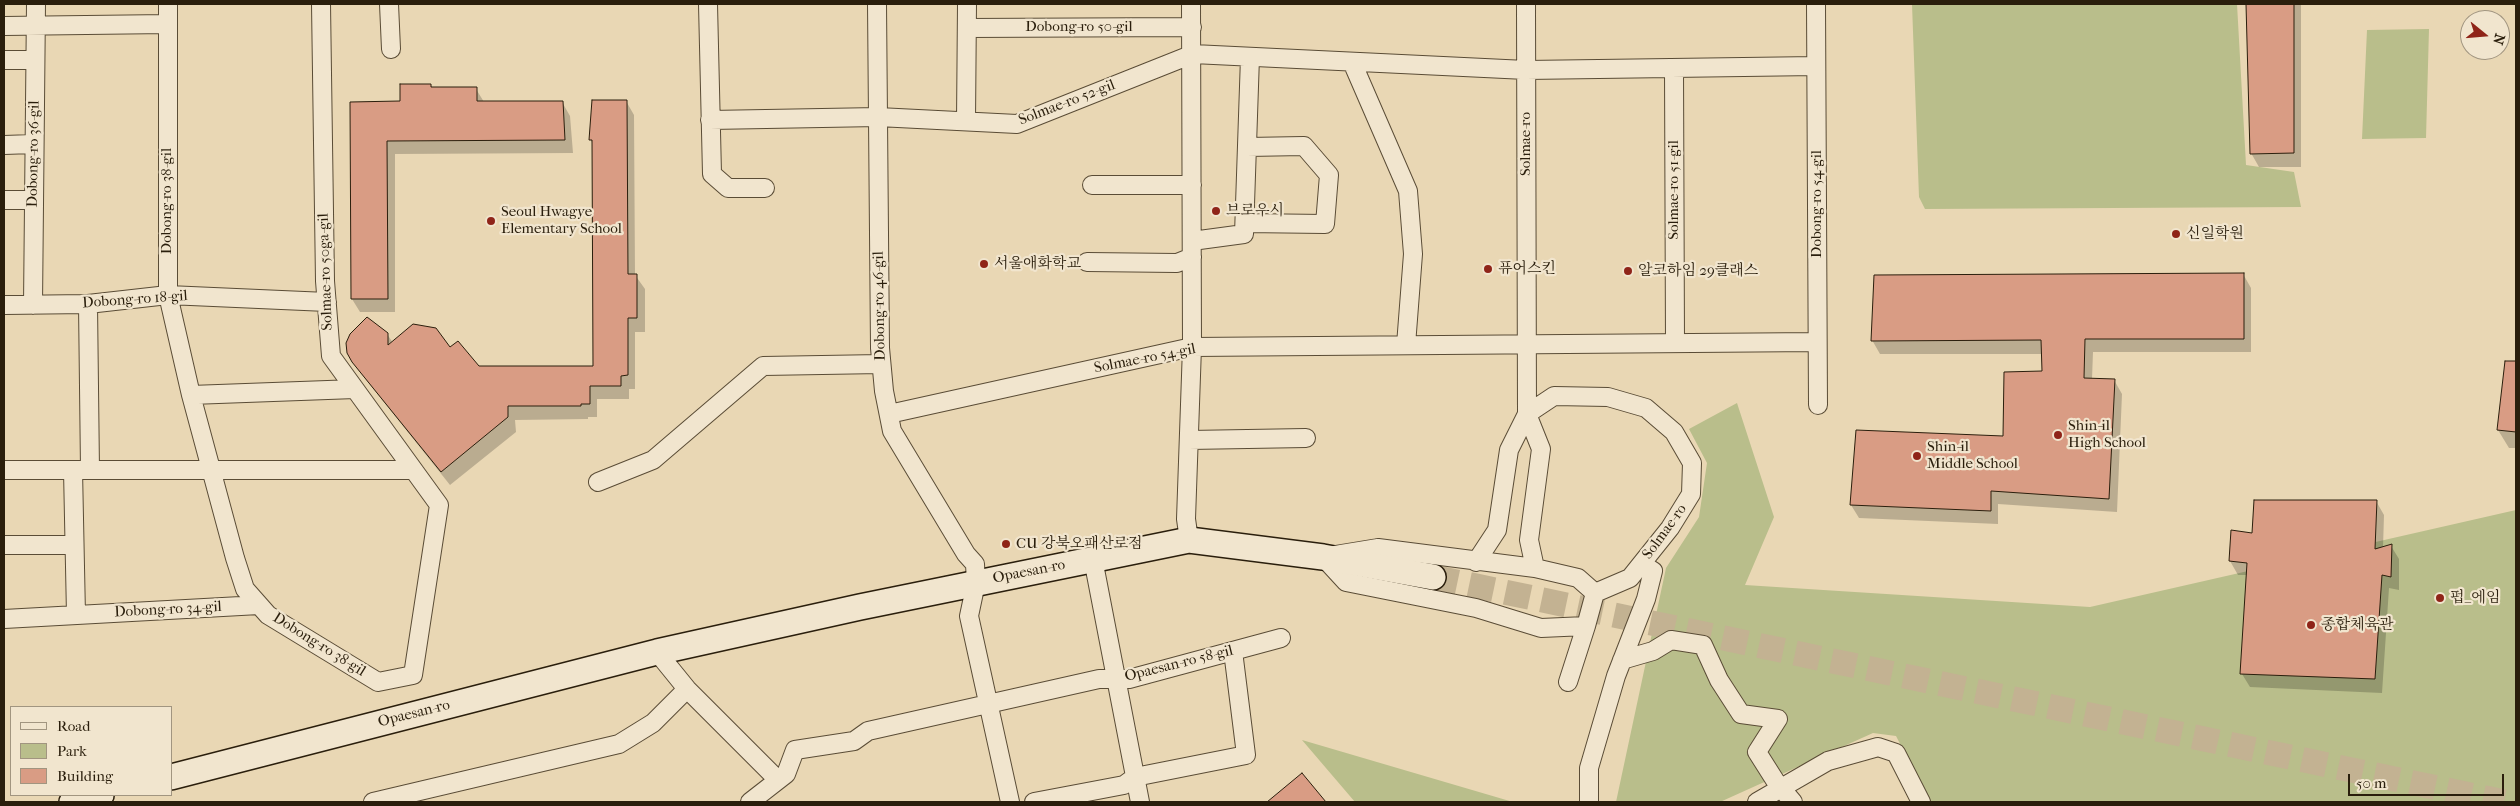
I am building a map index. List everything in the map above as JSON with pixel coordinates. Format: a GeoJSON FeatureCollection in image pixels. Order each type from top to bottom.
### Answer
{"type":"FeatureCollection","features":[{"type":"Feature","properties":{"kind":"street","name":"Dobong-ro 36-gil"},"geometry":{"type":"LineString","coordinates":[[33,305],[33,144],[36,4]]}},
{"type":"Feature","properties":{"kind":"street","name":"Dobong-ro 38-gil"},"geometry":{"type":"LineString","coordinates":[[168,4],[168,295],[191,395],[245,589],[268,615],[378,682],[413,675],[439,505]]}},
{"type":"Feature","properties":{"kind":"street","name":"Solmae-ro 50ga-gil"},"geometry":{"type":"LineString","coordinates":[[321,4],[326,302],[331,356],[439,505]]}},
{"type":"Feature","properties":{"kind":"street"},"geometry":{"type":"LineString","coordinates":[[389,4],[391,49]]}},
{"type":"Feature","properties":{"kind":"street"},"geometry":{"type":"LineString","coordinates":[[708,4],[712,174],[728,188],[765,188]]}},
{"type":"Feature","properties":{"kind":"street","name":"Dobong-ro 46-gil"},"geometry":{"type":"LineString","coordinates":[[877,4],[881,364],[889,414],[892,431],[966,554],[975,564],[976,583]]}},
{"type":"Feature","properties":{"kind":"street"},"geometry":{"type":"LineString","coordinates":[[966,122],[967,4]]}},
{"type":"Feature","properties":{"kind":"street"},"geometry":{"type":"LineString","coordinates":[[1189,540],[1186,519],[1192,347],[1193,54],[1191,4]]}},
{"type":"Feature","properties":{"kind":"street","name":"Solmae-ro"},"geometry":{"type":"LineString","coordinates":[[1526,4],[1527,414],[1541,449],[1528,540],[1535,568]]}},
{"type":"Feature","properties":{"kind":"street","name":"Dobong-ro 54-gil"},"geometry":{"type":"LineString","coordinates":[[1816,4],[1818,405]]}},
{"type":"Feature","properties":{"kind":"street"},"geometry":{"type":"LineString","coordinates":[[4,26],[168,24]]}},
{"type":"Feature","properties":{"kind":"street","name":"Dobong-ro 50-gil"},"geometry":{"type":"LineString","coordinates":[[967,28],[1192,27]]}},
{"type":"Feature","properties":{"kind":"street","name":"Solmae-ro 52-gil"},"geometry":{"type":"LineString","coordinates":[[710,120],[878,117],[1017,124],[1193,54],[1526,70]]}},
{"type":"Feature","properties":{"kind":"street"},"geometry":{"type":"LineString","coordinates":[[1087,262],[1177,263],[1192,249],[1244,234],[1250,57]]}},
{"type":"Feature","properties":{"kind":"street"},"geometry":{"type":"LineString","coordinates":[[4,60],[35,60]]}},
{"type":"Feature","properties":{"kind":"street"},"geometry":{"type":"LineString","coordinates":[[1352,62],[1408,191],[1413,254],[1406,345]]}},
{"type":"Feature","properties":{"kind":"street"},"geometry":{"type":"LineString","coordinates":[[1526,70],[1816,66]]}},
{"type":"Feature","properties":{"kind":"street","name":"Solmae-ro 51-gil"},"geometry":{"type":"LineString","coordinates":[[1674,68],[1675,343]]}},
{"type":"Feature","properties":{"kind":"street"},"geometry":{"type":"LineString","coordinates":[[4,145],[33,144]]}},
{"type":"Feature","properties":{"kind":"street"},"geometry":{"type":"LineString","coordinates":[[1245,223],[1325,224],[1329,175],[1304,146],[1247,147]]}},
{"type":"Feature","properties":{"kind":"street"},"geometry":{"type":"LineString","coordinates":[[1092,185],[1192,185]]}},
{"type":"Feature","properties":{"kind":"street"},"geometry":{"type":"LineString","coordinates":[[4,200],[33,200]]}},
{"type":"Feature","properties":{"kind":"street","name":"Dobong-ro 18-gil"},"geometry":{"type":"LineString","coordinates":[[4,305],[88,304],[168,295],[326,302]]}},
{"type":"Feature","properties":{"kind":"street"},"geometry":{"type":"LineString","coordinates":[[88,304],[90,470]]}},
{"type":"Feature","properties":{"kind":"street"},"geometry":{"type":"LineString","coordinates":[[1526,344],[1818,342]]}},
{"type":"Feature","properties":{"kind":"street","name":"Solmae-ro 54-gil"},"geometry":{"type":"LineString","coordinates":[[889,414],[1192,347],[1526,344]]}},
{"type":"Feature","properties":{"kind":"street"},"geometry":{"type":"LineString","coordinates":[[598,482],[653,460],[763,366],[881,364]]}},
{"type":"Feature","properties":{"kind":"street"},"geometry":{"type":"LineString","coordinates":[[191,395],[355,389]]}},
{"type":"Feature","properties":{"kind":"street","name":"Solmae-ro"},"geometry":{"type":"LineString","coordinates":[[1476,562],[1496,530],[1509,450],[1527,414],[1554,396],[1608,397],[1646,408],[1674,432],[1692,463],[1691,494],[1670,528],[1630,578],[1595,593]]}},
{"type":"Feature","properties":{"kind":"street"},"geometry":{"type":"LineString","coordinates":[[1189,440],[1306,438]]}},
{"type":"Feature","properties":{"kind":"street"},"geometry":{"type":"LineString","coordinates":[[4,470],[413,470]]}},
{"type":"Feature","properties":{"kind":"street"},"geometry":{"type":"LineString","coordinates":[[72,470],[76,615]]}},
{"type":"Feature","properties":{"kind":"street","name":"Opaesan-ro"},"geometry":{"type":"LineString","coordinates":[[172,777],[657,652],[976,583],[1189,540],[1323,557],[1432,578]]}},
{"type":"Feature","properties":{"kind":"street"},"geometry":{"type":"LineString","coordinates":[[4,545],[74,544]]}},
{"type":"Feature","properties":{"kind":"street"},"geometry":{"type":"LineString","coordinates":[[1323,557],[1378,548],[1476,562],[1535,568],[1578,578],[1595,593],[1568,682]]}},
{"type":"Feature","properties":{"kind":"street"},"geometry":{"type":"LineString","coordinates":[[1323,557],[1346,582],[1476,608],[1541,628],[1586,626]]}},
{"type":"Feature","properties":{"kind":"street"},"geometry":{"type":"LineString","coordinates":[[1093,559],[1140,802]]}},
{"type":"Feature","properties":{"kind":"street"},"geometry":{"type":"LineString","coordinates":[[1589,802],[1589,768],[1622,660],[1646,599],[1653,571],[1642,564]]}},
{"type":"Feature","properties":{"kind":"street"},"geometry":{"type":"LineString","coordinates":[[976,583],[969,616],[1010,802]]}},
{"type":"Feature","properties":{"kind":"street","name":"Dobong-ro 34-gil"},"geometry":{"type":"LineString","coordinates":[[4,618],[259,605]]}},
{"type":"Feature","properties":{"kind":"street","name":"Opaesan-ro 58-gil"},"geometry":{"type":"LineString","coordinates":[[778,780],[786,774],[795,750],[854,741],[868,731],[1099,679],[1129,679],[1281,638]]}},
{"type":"Feature","properties":{"kind":"street"},"geometry":{"type":"LineString","coordinates":[[1622,660],[1653,651],[1671,640],[1703,645],[1719,680],[1741,714],[1778,719],[1757,752],[1780,788],[1793,802]]}},
{"type":"Feature","properties":{"kind":"street"},"geometry":{"type":"LineString","coordinates":[[1034,802],[1124,785],[1135,777],[1246,755],[1233,651]]}},
{"type":"Feature","properties":{"kind":"street"},"geometry":{"type":"LineString","coordinates":[[657,652],[687,689],[778,780],[750,802]]}},
{"type":"Feature","properties":{"kind":"street"},"geometry":{"type":"LineString","coordinates":[[373,802],[619,744],[653,723],[687,689]]}},
{"type":"Feature","properties":{"kind":"street"},"geometry":{"type":"LineString","coordinates":[[1757,802],[1828,761],[1878,747],[1896,753],[1921,802]]}},
{"type":"Feature","properties":{"kind":"green space"},"geometry":{"type":"Polygon","coordinates":[[[1912,4],[2237,4],[2246,165],[2294,172],[2301,207],[1925,209],[1919,197],[1912,4]]]}},
{"type":"Feature","properties":{"kind":"green space"},"geometry":{"type":"Polygon","coordinates":[[[2429,29],[2426,138],[2362,139],[2367,30],[2429,29]]]}},
{"type":"Feature","properties":{"kind":"green space"},"geometry":{"type":"Polygon","coordinates":[[[1737,403],[1774,517],[1745,585],[2090,607],[2516,510],[2516,802],[1930,802],[1896,736],[1873,733],[1720,802],[1616,802],[1666,568],[1699,517],[1707,463],[1689,429],[1737,403]]]}},
{"type":"Feature","properties":{"kind":"green space"},"geometry":{"type":"Polygon","coordinates":[[[1302,740],[1513,802],[1355,802],[1302,740]]]}},
{"type":"Feature","properties":{"kind":"building"},"geometry":{"type":"Polygon","coordinates":[[[2246,4],[2294,4],[2294,153],[2250,154],[2246,4]]]}},
{"type":"Feature","properties":{"kind":"building"},"geometry":{"type":"Polygon","coordinates":[[[400,84],[431,84],[431,87],[477,87],[477,101],[563,101],[565,140],[387,141],[388,299],[351,299],[350,102],[400,101],[400,84]]]}},
{"type":"Feature","properties":{"kind":"building"},"geometry":{"type":"Polygon","coordinates":[[[592,100],[627,100],[628,274],[637,274],[637,318],[628,318],[628,375],[621,376],[621,386],[590,386],[590,404],[581,404],[581,406],[508,406],[508,417],[441,472],[352,362],[347,353],[346,343],[350,334],[367,317],[388,333],[388,345],[413,324],[436,328],[450,347],[458,341],[479,366],[593,366],[592,140],[589,140],[592,100]]]}},
{"type":"Feature","properties":{"kind":"building","name":"Shin-il High School"},"geometry":{"type":"Polygon","coordinates":[[[2244,273],[2244,339],[2085,339],[2084,378],[2115,379],[2109,499],[1991,491],[1991,511],[1850,505],[1856,430],[2003,436],[2004,372],[2042,371],[2041,340],[1871,341],[1874,275],[2244,273]]]}},
{"type":"Feature","properties":{"kind":"building"},"geometry":{"type":"Polygon","coordinates":[[[2505,361],[2516,361],[2516,432],[2497,430],[2505,361]]]}},
{"type":"Feature","properties":{"kind":"building","name":"종합체육관"},"geometry":{"type":"Polygon","coordinates":[[[2254,500],[2377,500],[2375,549],[2392,544],[2391,577],[2382,575],[2375,679],[2240,674],[2247,563],[2229,561],[2231,530],[2252,533],[2254,500]]]}},
{"type":"Feature","properties":{"kind":"building"},"geometry":{"type":"Polygon","coordinates":[[[1302,773],[1326,802],[1267,802],[1302,773]]]}},
{"type":"Feature","properties":{"kind":"tunnel"},"geometry":{"type":"LineString","coordinates":[[1433,577],[2504,802]]}},
{"type":"Feature","properties":{"kind":"place","name":"브로우시"},"geometry":{"type":"Point","coordinates":[1216,211]}},
{"type":"Feature","properties":{"kind":"place","name":"Seoul Hwagye Elementary School"},"geometry":{"type":"Point","coordinates":[491,221]}},
{"type":"Feature","properties":{"kind":"place","name":"신일학원"},"geometry":{"type":"Point","coordinates":[2176,234]}},
{"type":"Feature","properties":{"kind":"place","name":"서울애화학교"},"geometry":{"type":"Point","coordinates":[984,264]}},
{"type":"Feature","properties":{"kind":"place","name":"퓨어스킨"},"geometry":{"type":"Point","coordinates":[1488,269]}},
{"type":"Feature","properties":{"kind":"place","name":"알코하임 29클래스"},"geometry":{"type":"Point","coordinates":[1628,271]}},
{"type":"Feature","properties":{"kind":"place","name":"Shin-il High School"},"geometry":{"type":"Point","coordinates":[2058,435]}},
{"type":"Feature","properties":{"kind":"place","name":"Shin-il Middle School"},"geometry":{"type":"Point","coordinates":[1917,456]}},
{"type":"Feature","properties":{"kind":"place","name":"CU 강북오패산로점"},"geometry":{"type":"Point","coordinates":[1006,544]}},
{"type":"Feature","properties":{"kind":"place","name":"펍_에임"},"geometry":{"type":"Point","coordinates":[2440,598]}},
{"type":"Feature","properties":{"kind":"place","name":"종합체육관"},"geometry":{"type":"Point","coordinates":[2311,625]}}]}
